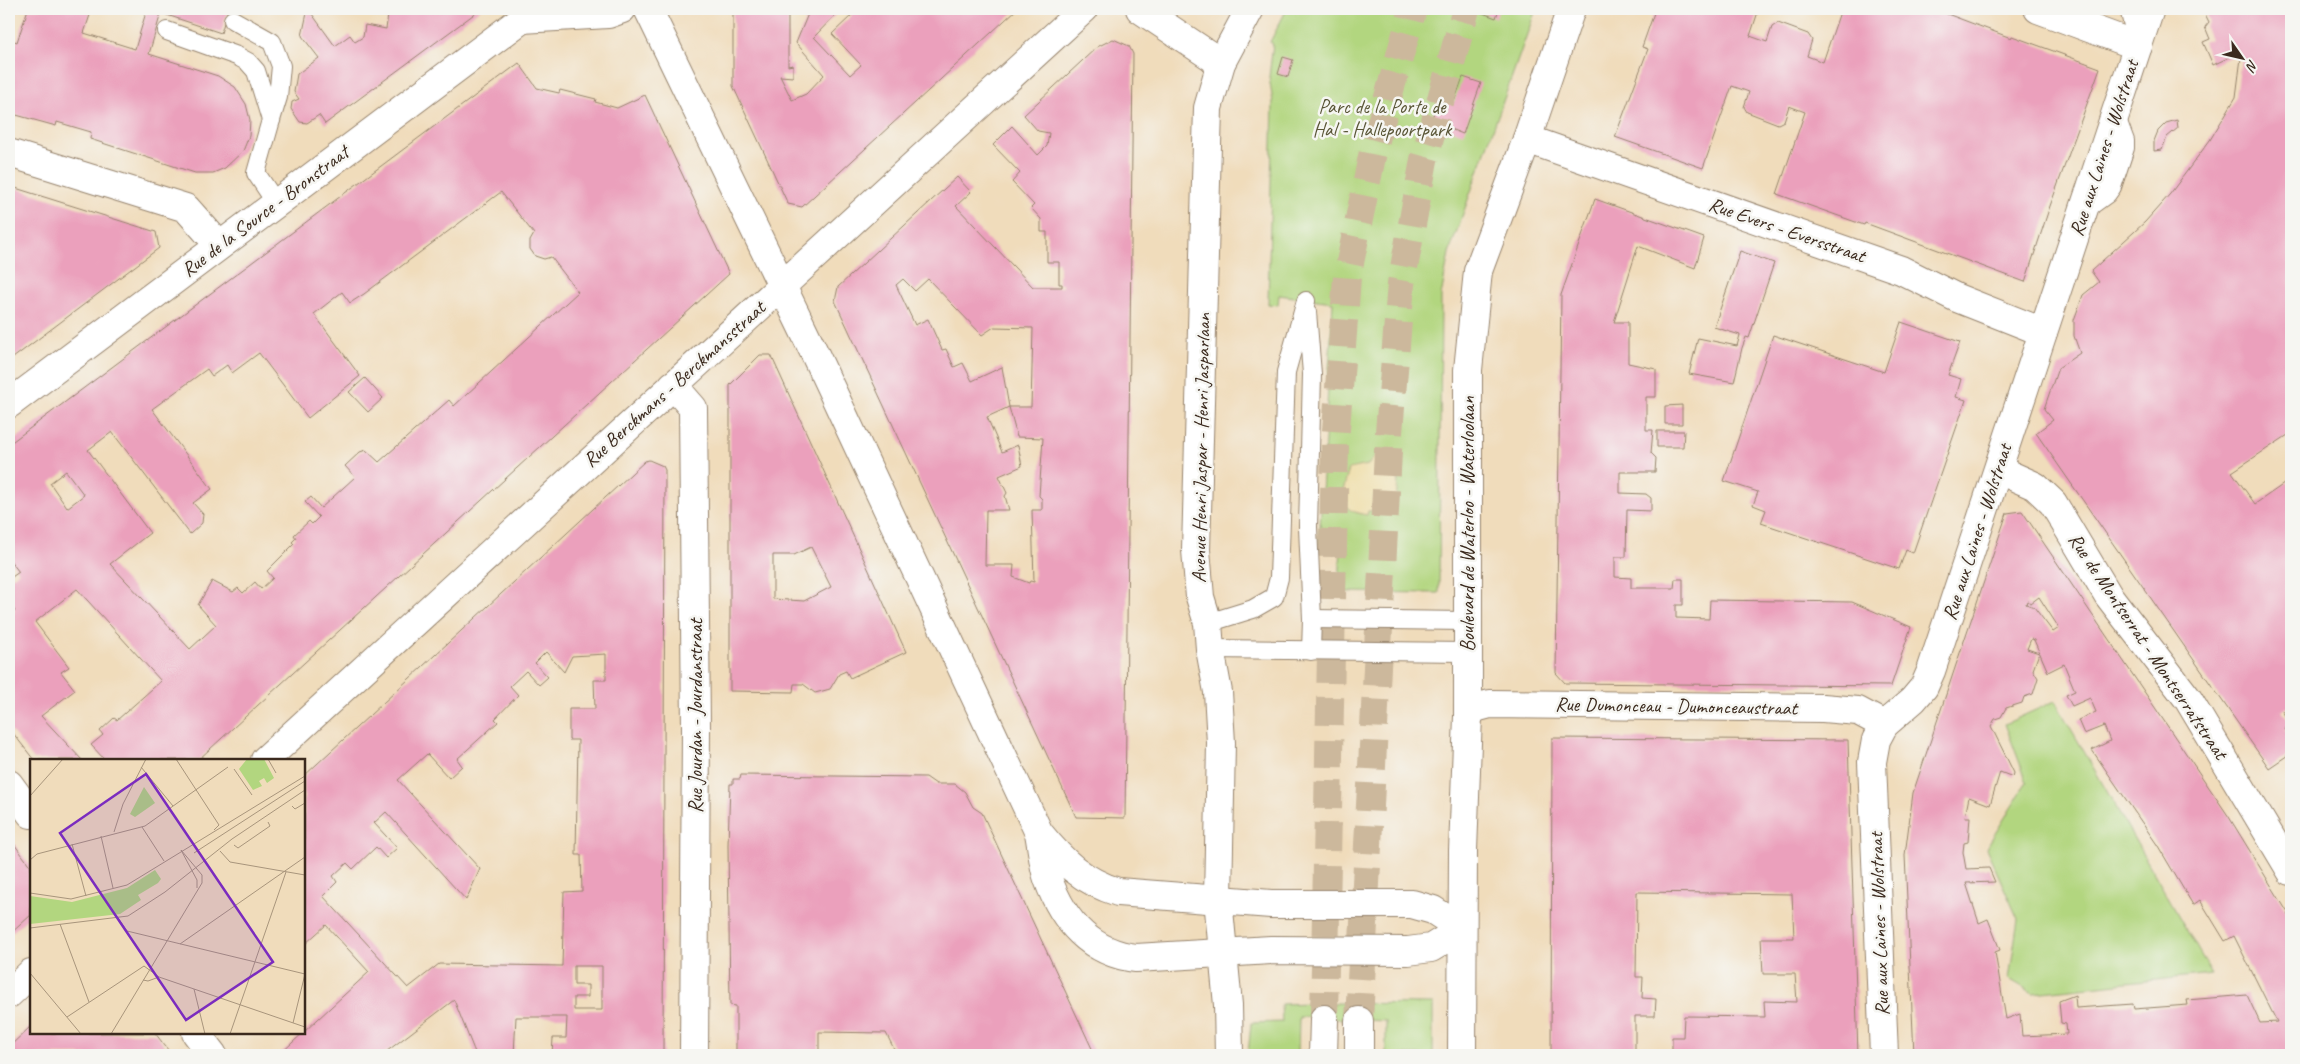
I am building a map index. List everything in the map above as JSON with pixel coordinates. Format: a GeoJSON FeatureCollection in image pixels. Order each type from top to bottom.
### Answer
{"type":"FeatureCollection","features":[{"type":"Feature","properties":{"kind":"main road"},"geometry":{"type":"LineString","coordinates":[[522,14],[608,14],[622,9]]}},
{"type":"Feature","properties":{"kind":"main road"},"geometry":{"type":"LineString","coordinates":[[648,9],[782,286],[1039,833],[1062,861],[1075,871],[1106,888],[1118,892],[1270,904],[1412,904],[1432,910],[1462,928],[1431,948],[1408,951],[1222,952],[1136,958],[1120,956],[1095,946],[1066,915],[1047,878],[1039,833]]}},
{"type":"Feature","properties":{"kind":"main road","name":"Rue Berckmans - Berckmansstraat"},"geometry":{"type":"LineString","coordinates":[[266,759],[1084,9]]}},
{"type":"Feature","properties":{"kind":"main road"},"geometry":{"type":"LineString","coordinates":[[1140,9],[1221,64]]}},
{"type":"Feature","properties":{"kind":"main road","name":"Avenue Henri Jaspar - Henri Jasparlaan"},"geometry":{"type":"LineString","coordinates":[[1229,1055],[1228,1006],[1218,899],[1221,743],[1218,692],[1209,636],[1200,597],[1196,550],[1208,108],[1221,64],[1250,9]]}},
{"type":"Feature","properties":{"kind":"main road","name":"Boulevard de Waterloo - Waterloolaan"},"geometry":{"type":"LineString","coordinates":[[1462,1055],[1462,928],[1468,716],[1466,620],[1468,370],[1478,271],[1527,139],[1571,9]]}},
{"type":"Feature","properties":{"kind":"main road"},"geometry":{"type":"LineString","coordinates":[[2038,9],[2138,46]]}},
{"type":"Feature","properties":{"kind":"main road","name":"Rue aux Laines - Wolstraat"},"geometry":{"type":"LineString","coordinates":[[1884,1055],[1872,762],[1876,740],[1884,725],[1913,700],[1924,687],[1999,470],[2150,9]]}},
{"type":"Feature","properties":{"kind":"main road","name":"Rue de la Source - Bronstraat"},"geometry":{"type":"LineString","coordinates":[[9,404],[276,203],[522,14]]}},
{"type":"Feature","properties":{"kind":"main road","name":"Rue Evers - Eversstraat"},"geometry":{"type":"LineString","coordinates":[[1527,139],[1901,270],[1957,298],[2043,332]]}},
{"type":"Feature","properties":{"kind":"main road"},"geometry":{"type":"LineString","coordinates":[[9,153],[186,208],[219,245]]}},
{"type":"Feature","properties":{"kind":"main road","name":"Rue Jourdan - Jourdanstraat"},"geometry":{"type":"LineString","coordinates":[[673,385],[693,408],[696,728],[694,1055]]}},
{"type":"Feature","properties":{"kind":"main road","name":"Rue de Montserrat - Montserratstraat"},"geometry":{"type":"LineString","coordinates":[[1999,470],[2035,486],[2053,503],[2108,595],[2188,699],[2291,871]]}},
{"type":"Feature","properties":{"kind":"main road","name":"Rue Dumonceau - Dumonceaustraat"},"geometry":{"type":"LineString","coordinates":[[1468,716],[1475,708],[1490,704],[1823,708],[1858,711],[1884,725]]}},
{"type":"Feature","properties":{"kind":"main road"},"geometry":{"type":"LineString","coordinates":[[9,784],[30,813]]}},
{"type":"Feature","properties":{"kind":"main road"},"geometry":{"type":"LineString","coordinates":[[9,994],[30,975]]}},
{"type":"Feature","properties":{"kind":"main road"},"geometry":{"type":"LineString","coordinates":[[1323,1055],[1324,1019]]}},
{"type":"Feature","properties":{"kind":"main road"},"geometry":{"type":"LineString","coordinates":[[1358,1055],[1359,1021]]}},
{"type":"Feature","properties":{"kind":"main road"},"geometry":{"type":"LineString","coordinates":[[197,1034],[213,1055]]}},
{"type":"Feature","properties":{"kind":"lane"},"geometry":{"type":"LineString","coordinates":[[2129,9],[2138,46]]}},
{"type":"Feature","properties":{"kind":"lane"},"geometry":{"type":"LineString","coordinates":[[232,20],[272,42],[281,66],[278,97],[256,173],[276,203]]}},
{"type":"Feature","properties":{"kind":"lane"},"geometry":{"type":"LineString","coordinates":[[167,31],[248,62],[256,71],[270,120]]}},
{"type":"Feature","properties":{"kind":"lane"},"geometry":{"type":"LineString","coordinates":[[1209,636],[1274,597],[1279,578],[1286,372],[1306,301],[1312,374],[1308,527],[1312,619],[1311,651]]}},
{"type":"Feature","properties":{"kind":"lane"},"geometry":{"type":"LineString","coordinates":[[1312,619],[1466,620]]}},
{"type":"Feature","properties":{"kind":"lane"},"geometry":{"type":"LineString","coordinates":[[1209,636],[1311,651],[1467,652]]}},
{"type":"Feature","properties":{"kind":"green space","name":"Parc de la Porte de Hal - Hallepoortpark"},"geometry":{"type":"Polygon","coordinates":[[[1287,9],[1536,9],[1449,253],[1441,296],[1439,593],[1339,592],[1341,542],[1319,544],[1333,302],[1279,295],[1278,305],[1268,304],[1273,102],[1269,77],[1273,44],[1270,42],[1287,9]]]}},
{"type":"Feature","properties":{"kind":"green space"},"geometry":{"type":"Polygon","coordinates":[[[2055,701],[2212,974],[2033,993],[2009,979],[2018,919],[1986,848],[2027,782],[2005,724],[2055,701]]]}},
{"type":"Feature","properties":{"kind":"green space"},"geometry":{"type":"Polygon","coordinates":[[[1312,1003],[1312,1010],[1327,1010],[1327,1003],[1433,1004],[1433,1055],[1386,1055],[1386,1021],[1299,1017],[1298,1055],[1248,1055],[1251,1023],[1282,1022],[1281,1004],[1312,1003]]]}},
{"type":"Feature","properties":{"kind":"sand"},"geometry":{"type":"Polygon","coordinates":[[[1381,449],[1399,473],[1395,508],[1368,511],[1367,515],[1355,512],[1345,505],[1341,498],[1349,469],[1368,465],[1381,449]]]}},
{"type":"Feature","properties":{"kind":"building"},"geometry":{"type":"Polygon","coordinates":[[[28,9],[92,9],[84,33],[135,49],[147,9],[228,9],[221,33],[161,13],[149,54],[218,76],[235,87],[246,104],[250,120],[249,136],[243,151],[225,168],[213,173],[195,173],[90,139],[91,132],[57,122],[56,126],[9,113],[9,39],[17,42],[28,9]]]}},
{"type":"Feature","properties":{"kind":"building"},"geometry":{"type":"Polygon","coordinates":[[[289,9],[308,9],[307,13],[289,9]]]}},
{"type":"Feature","properties":{"kind":"building"},"geometry":{"type":"Polygon","coordinates":[[[363,9],[481,9],[325,124],[319,115],[307,123],[300,122],[291,109],[292,102],[299,99],[294,92],[297,74],[319,58],[302,36],[307,13],[312,14],[335,46],[350,35],[355,42],[363,37],[365,25],[386,29],[388,15],[363,9]]]}},
{"type":"Feature","properties":{"kind":"building"},"geometry":{"type":"Polygon","coordinates":[[[733,9],[788,9],[788,66],[793,65],[793,77],[780,76],[792,100],[806,94],[824,75],[796,43],[810,9],[841,9],[814,37],[850,75],[861,65],[832,34],[852,15],[847,9],[1017,9],[802,207],[788,204],[733,86],[733,9]]]}},
{"type":"Feature","properties":{"kind":"building"},"geometry":{"type":"Polygon","coordinates":[[[1478,9],[1499,9],[1496,18],[1477,11],[1478,9]]]}},
{"type":"Feature","properties":{"kind":"building"},"geometry":{"type":"Polygon","coordinates":[[[1662,9],[1759,9],[1750,36],[1767,42],[1772,27],[1778,23],[1808,34],[1812,40],[1807,56],[1823,62],[1841,9],[1934,9],[2011,38],[2012,36],[2100,68],[2050,206],[2025,282],[1865,223],[1864,225],[1777,194],[1805,112],[1789,106],[1784,121],[1778,124],[1747,112],[1744,107],[1749,92],[1732,86],[1703,168],[1615,137],[1648,49],[1642,47],[1655,10],[1661,12],[1662,9]]]}},
{"type":"Feature","properties":{"kind":"building"},"geometry":{"type":"Polygon","coordinates":[[[2208,9],[2255,9],[2260,11],[2261,9],[2291,9],[2291,433],[2232,472],[2255,504],[2291,479],[2291,711],[2288,707],[2282,711],[2291,725],[2285,729],[2291,738],[2291,753],[2269,768],[2036,433],[2053,420],[2044,409],[2058,368],[2080,353],[2074,336],[2074,320],[2083,295],[2099,282],[2091,271],[2145,222],[2170,194],[2210,140],[2236,97],[2241,58],[2234,55],[2213,65],[2203,42],[2210,39],[2205,27],[2209,22],[2206,16],[2208,9]]]}},
{"type":"Feature","properties":{"kind":"building"},"geometry":{"type":"Polygon","coordinates":[[[1113,39],[1129,46],[1133,54],[1125,818],[1076,817],[835,301],[838,287],[957,177],[971,192],[956,206],[1033,287],[1062,287],[1062,284],[1059,284],[1059,262],[1047,262],[1047,232],[1041,232],[1041,219],[1031,208],[1034,205],[1012,182],[1020,173],[993,145],[1012,126],[1038,155],[1047,146],[1049,133],[1038,131],[1024,115],[1097,47],[1113,39]],[[903,279],[896,285],[915,325],[928,319],[942,350],[946,349],[954,367],[963,363],[972,381],[1002,367],[1009,407],[1031,407],[1033,328],[994,327],[982,335],[928,279],[915,291],[903,279]],[[1009,407],[987,417],[1002,452],[1018,445],[1022,466],[999,476],[1007,493],[1005,496],[1009,510],[986,510],[985,565],[1014,565],[1013,577],[1029,583],[1030,581],[1034,582],[1032,510],[1042,510],[1042,499],[1039,496],[1043,438],[1017,437],[1009,407]]]}},
{"type":"Feature","properties":{"kind":"building"},"geometry":{"type":"Polygon","coordinates":[[[1283,57],[1293,60],[1288,77],[1278,74],[1283,57]]]}},
{"type":"Feature","properties":{"kind":"building"},"geometry":{"type":"Polygon","coordinates":[[[519,63],[537,88],[559,93],[560,90],[596,99],[595,102],[617,108],[645,95],[729,274],[199,759],[104,759],[91,745],[103,735],[100,731],[114,718],[117,720],[161,681],[77,589],[35,622],[69,667],[61,672],[75,690],[41,716],[81,759],[33,759],[9,728],[9,616],[15,611],[9,603],[9,579],[19,572],[9,559],[9,444],[519,63]],[[501,192],[364,294],[350,303],[342,292],[314,314],[360,376],[308,418],[259,353],[232,373],[227,365],[212,376],[207,369],[152,409],[212,489],[193,503],[203,514],[202,523],[190,534],[112,432],[88,450],[150,533],[110,564],[190,649],[216,625],[198,605],[212,581],[233,592],[238,588],[243,593],[255,582],[261,589],[273,578],[267,571],[294,544],[292,542],[296,538],[294,535],[309,521],[312,524],[319,517],[305,502],[311,497],[321,508],[355,477],[345,466],[360,452],[366,450],[379,462],[449,400],[454,406],[578,292],[551,257],[544,259],[535,256],[530,249],[530,241],[534,234],[501,192]],[[66,471],[50,483],[67,508],[84,495],[66,471]]]}},
{"type":"Feature","properties":{"kind":"building"},"geometry":{"type":"Polygon","coordinates":[[[1463,77],[1481,83],[1463,134],[1445,127],[1447,123],[1432,118],[1439,97],[1454,102],[1463,77]]]}},
{"type":"Feature","properties":{"kind":"building"},"geometry":{"type":"Polygon","coordinates":[[[2177,120],[2178,128],[2167,137],[2162,150],[2154,151],[2154,141],[2158,131],[2166,123],[2177,120]]]}},
{"type":"Feature","properties":{"kind":"building"},"geometry":{"type":"Polygon","coordinates":[[[9,186],[156,232],[159,248],[9,361],[9,186]]]}},
{"type":"Feature","properties":{"kind":"building"},"geometry":{"type":"Polygon","coordinates":[[[1595,199],[1704,238],[1695,268],[1638,246],[1614,322],[1628,322],[1628,363],[1656,369],[1656,397],[1646,397],[1646,430],[1653,430],[1651,453],[1656,458],[1655,472],[1620,472],[1620,493],[1646,494],[1651,498],[1651,511],[1627,510],[1626,557],[1615,557],[1615,577],[1631,578],[1631,588],[1674,588],[1675,579],[1683,579],[1683,605],[1676,605],[1676,618],[1709,619],[1710,600],[1852,602],[1911,627],[1891,686],[1565,683],[1556,673],[1561,295],[1595,199]]]}},
{"type":"Feature","properties":{"kind":"building"},"geometry":{"type":"Polygon","coordinates":[[[1740,251],[1774,263],[1749,338],[1746,337],[1742,348],[1734,382],[1689,374],[1698,338],[1737,346],[1740,335],[1714,327],[1740,251]]]}},
{"type":"Feature","properties":{"kind":"building"},"geometry":{"type":"Polygon","coordinates":[[[1901,322],[1960,342],[1948,375],[1961,379],[1956,397],[1966,400],[1913,553],[1906,550],[1899,569],[1761,523],[1766,510],[1753,505],[1758,492],[1724,481],[1773,335],[1884,372],[1901,322]]]}},
{"type":"Feature","properties":{"kind":"building"},"geometry":{"type":"Polygon","coordinates":[[[760,355],[771,355],[906,652],[850,678],[846,671],[839,674],[830,689],[815,693],[803,684],[794,684],[793,692],[730,691],[730,385],[760,355]],[[811,547],[794,555],[773,555],[773,599],[804,601],[831,587],[811,547]]]}},
{"type":"Feature","properties":{"kind":"building"},"geometry":{"type":"Polygon","coordinates":[[[365,378],[383,398],[368,412],[349,392],[365,378]]]}},
{"type":"Feature","properties":{"kind":"building"},"geometry":{"type":"Polygon","coordinates":[[[1682,405],[1682,424],[1665,424],[1665,406],[1682,405]]]}},
{"type":"Feature","properties":{"kind":"building"},"geometry":{"type":"Polygon","coordinates":[[[1657,431],[1684,431],[1683,447],[1657,447],[1657,431]]]}},
{"type":"Feature","properties":{"kind":"building"},"geometry":{"type":"Polygon","coordinates":[[[649,460],[663,466],[665,470],[663,1055],[552,1055],[553,1038],[566,1038],[567,1017],[516,1017],[514,1055],[476,1055],[454,1000],[382,1055],[279,1055],[302,1034],[305,1034],[305,1031],[369,972],[326,925],[305,944],[305,775],[645,461],[649,460]],[[546,652],[535,663],[548,677],[539,685],[526,671],[510,686],[518,695],[495,719],[498,722],[457,759],[462,766],[449,778],[427,754],[398,780],[480,869],[466,900],[386,812],[374,823],[397,848],[386,858],[376,847],[353,869],[347,863],[333,876],[337,882],[323,896],[408,988],[439,964],[562,966],[564,892],[582,891],[581,855],[576,855],[578,740],[569,740],[569,709],[595,709],[594,680],[606,680],[606,654],[572,656],[564,672],[546,652]],[[574,966],[574,985],[588,985],[588,997],[574,997],[574,1010],[602,1010],[602,966],[574,966]]]}},
{"type":"Feature","properties":{"kind":"building"},"geometry":{"type":"Polygon","coordinates":[[[2022,511],[2229,817],[2288,913],[2291,921],[2291,1053],[2264,1055],[1914,1055],[1905,855],[1913,793],[2007,513],[2022,511]],[[2039,597],[2031,603],[2027,601],[2026,604],[2034,607],[2053,632],[2059,628],[2039,597]],[[2031,639],[2027,649],[2039,653],[2033,670],[2038,678],[2033,694],[2024,697],[2022,703],[2006,708],[2001,717],[1995,719],[1991,726],[2014,773],[2013,777],[2000,772],[1990,805],[1969,797],[1965,817],[1970,817],[1968,842],[1964,843],[1963,852],[1966,869],[1989,868],[1995,882],[1966,883],[1979,923],[1988,919],[2000,950],[1995,952],[2006,1019],[2020,1014],[2022,1036],[2067,1034],[2066,1024],[2061,1023],[2059,1001],[2075,995],[2076,1008],[2133,1004],[2134,1009],[2188,1005],[2187,1000],[2247,995],[2260,1023],[2277,1022],[2234,936],[2225,941],[2200,900],[2193,905],[2158,846],[2092,750],[2110,741],[2104,726],[2084,734],[2078,720],[2096,712],[2090,698],[2072,706],[2066,695],[2075,691],[2064,664],[2048,672],[2034,640],[2031,639]]]}},
{"type":"Feature","properties":{"kind":"building"},"geometry":{"type":"Polygon","coordinates":[[[1552,738],[1848,740],[1858,1055],[1672,1055],[1672,1037],[1683,1037],[1684,1016],[1765,1017],[1764,1001],[1797,1002],[1795,974],[1763,974],[1761,938],[1794,938],[1792,894],[1637,892],[1636,977],[1643,977],[1642,998],[1656,999],[1655,1016],[1635,1016],[1635,1055],[1551,1055],[1552,738]]]}},
{"type":"Feature","properties":{"kind":"building"},"geometry":{"type":"Polygon","coordinates":[[[741,775],[926,777],[936,784],[955,784],[965,792],[973,807],[982,813],[1095,1055],[897,1055],[886,1033],[819,1032],[819,1055],[736,1055],[736,1006],[730,1005],[728,845],[730,784],[733,784],[733,779],[740,779],[741,775]]]}},
{"type":"Feature","properties":{"kind":"building"},"geometry":{"type":"Polygon","coordinates":[[[9,837],[30,866],[30,916],[9,935],[9,837]]]}},
{"type":"Feature","properties":{"kind":"building"},"geometry":{"type":"Polygon","coordinates":[[[30,1027],[30,1034],[156,1034],[172,1055],[9,1055],[9,1047],[30,1027]]]}},
{"type":"Feature","properties":{"kind":"tunnel"},"geometry":{"type":"LineString","coordinates":[[1324,1019],[1335,444],[1347,277],[1374,147],[1413,9]]}},
{"type":"Feature","properties":{"kind":"tunnel"},"geometry":{"type":"LineString","coordinates":[[1359,1021],[1389,432],[1401,284],[1424,160],[1466,9]]}}]}
